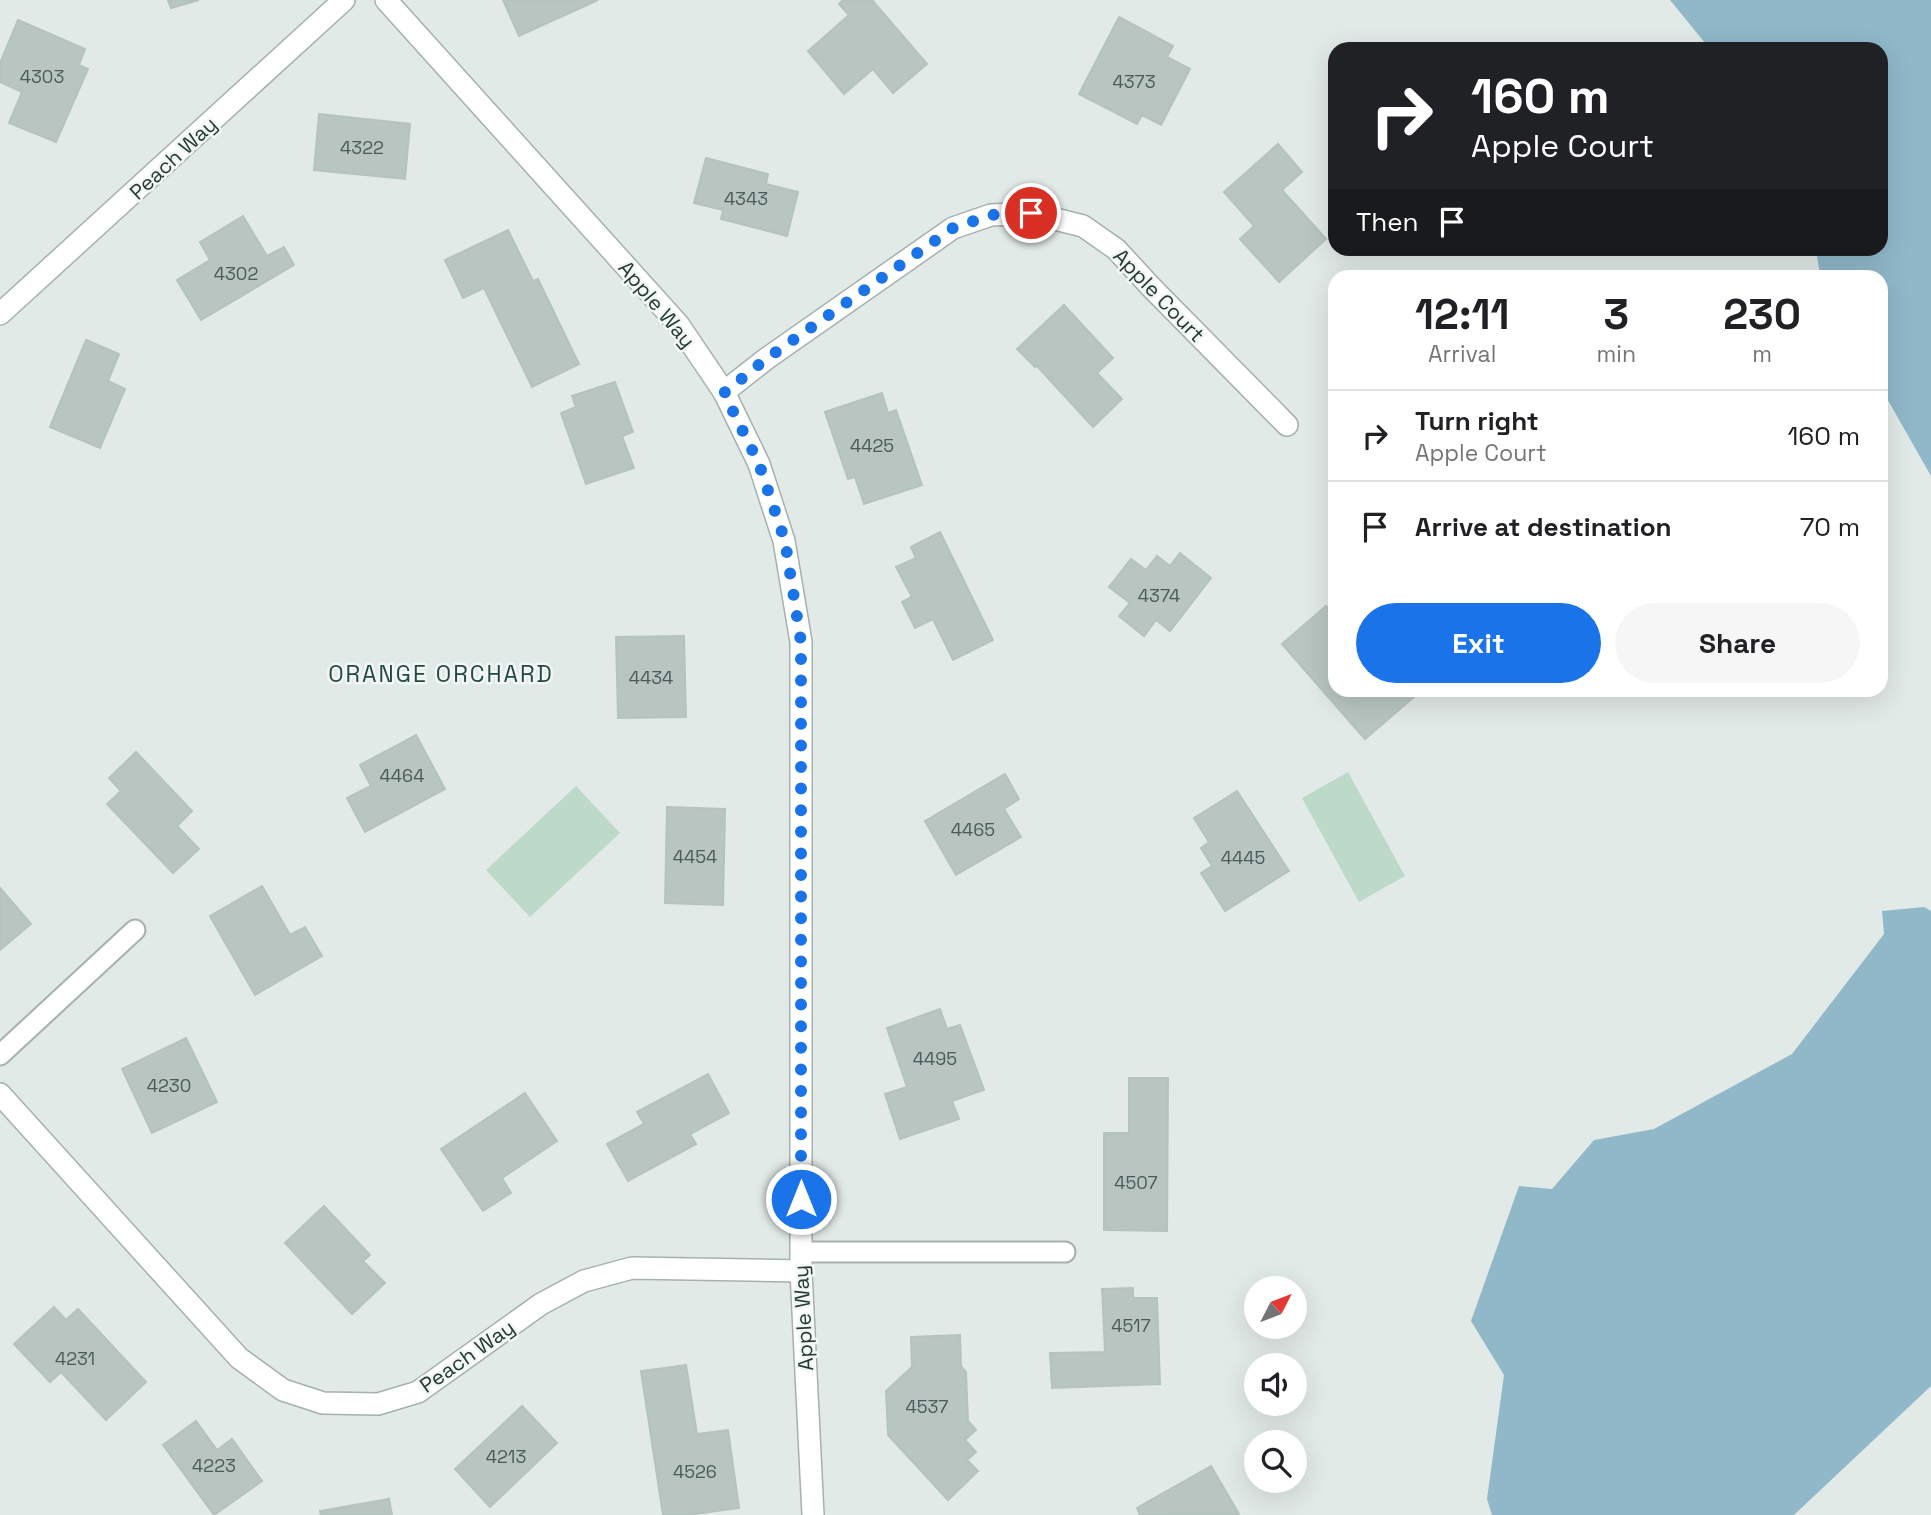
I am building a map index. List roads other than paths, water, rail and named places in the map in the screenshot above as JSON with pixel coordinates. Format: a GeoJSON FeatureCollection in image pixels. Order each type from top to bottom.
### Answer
{"type":"FeatureCollection","features":[{"type":"Feature","properties":{"kind":"street","name":"Peach Way"},"geometry":{"type":"LineString","coordinates":[[0,314],[344,0]]}},
{"type":"Feature","properties":{"kind":"street","name":"Apple Way"},"geometry":{"type":"LineString","coordinates":[[386,0],[678,324],[724,393],[759,464],[785,541],[801,642],[801,1261],[813,1515]]}},
{"type":"Feature","properties":{"kind":"street","name":"Apple Court"},"geometry":{"type":"LineString","coordinates":[[724,393],[766,359],[953,228],[991,215],[1031,213],[1083,226],[1116,249],[1287,425]]}},
{"type":"Feature","properties":{"kind":"street","name":"Peach Way"},"geometry":{"type":"LineString","coordinates":[[0,1094],[239,1358],[284,1390],[323,1403],[378,1404],[418,1392],[541,1304],[584,1281],[632,1268],[801,1261]]}},
{"type":"Feature","properties":{"kind":"lane"},"geometry":{"type":"LineString","coordinates":[[0,1055],[135,930]]}},
{"type":"Feature","properties":{"kind":"lane"},"geometry":{"type":"LineString","coordinates":[[801,1261],[1065,1252]]}},
{"type":"Feature","properties":{"kind":"water"},"geometry":{"type":"Polygon","coordinates":[[[1670,0],[1931,0],[1931,476],[1888,400],[1888,270],[1819,270],[1817,256],[1888,256],[1888,42],[1704,42],[1670,0]]]}},
{"type":"Feature","properties":{"kind":"water"},"geometry":{"type":"Polygon","coordinates":[[[1924,907],[1931,911],[1931,1386],[1794,1515],[1492,1515],[1487,1499],[1504,1375],[1471,1321],[1519,1186],[1552,1189],[1594,1140],[1654,1129],[1792,1054],[1884,934],[1882,911],[1924,907]]]}},
{"type":"Feature","properties":{"kind":"district","name":"ORANGE ORCHARD"},"geometry":{"type":"Point","coordinates":[441,674]}}]}
